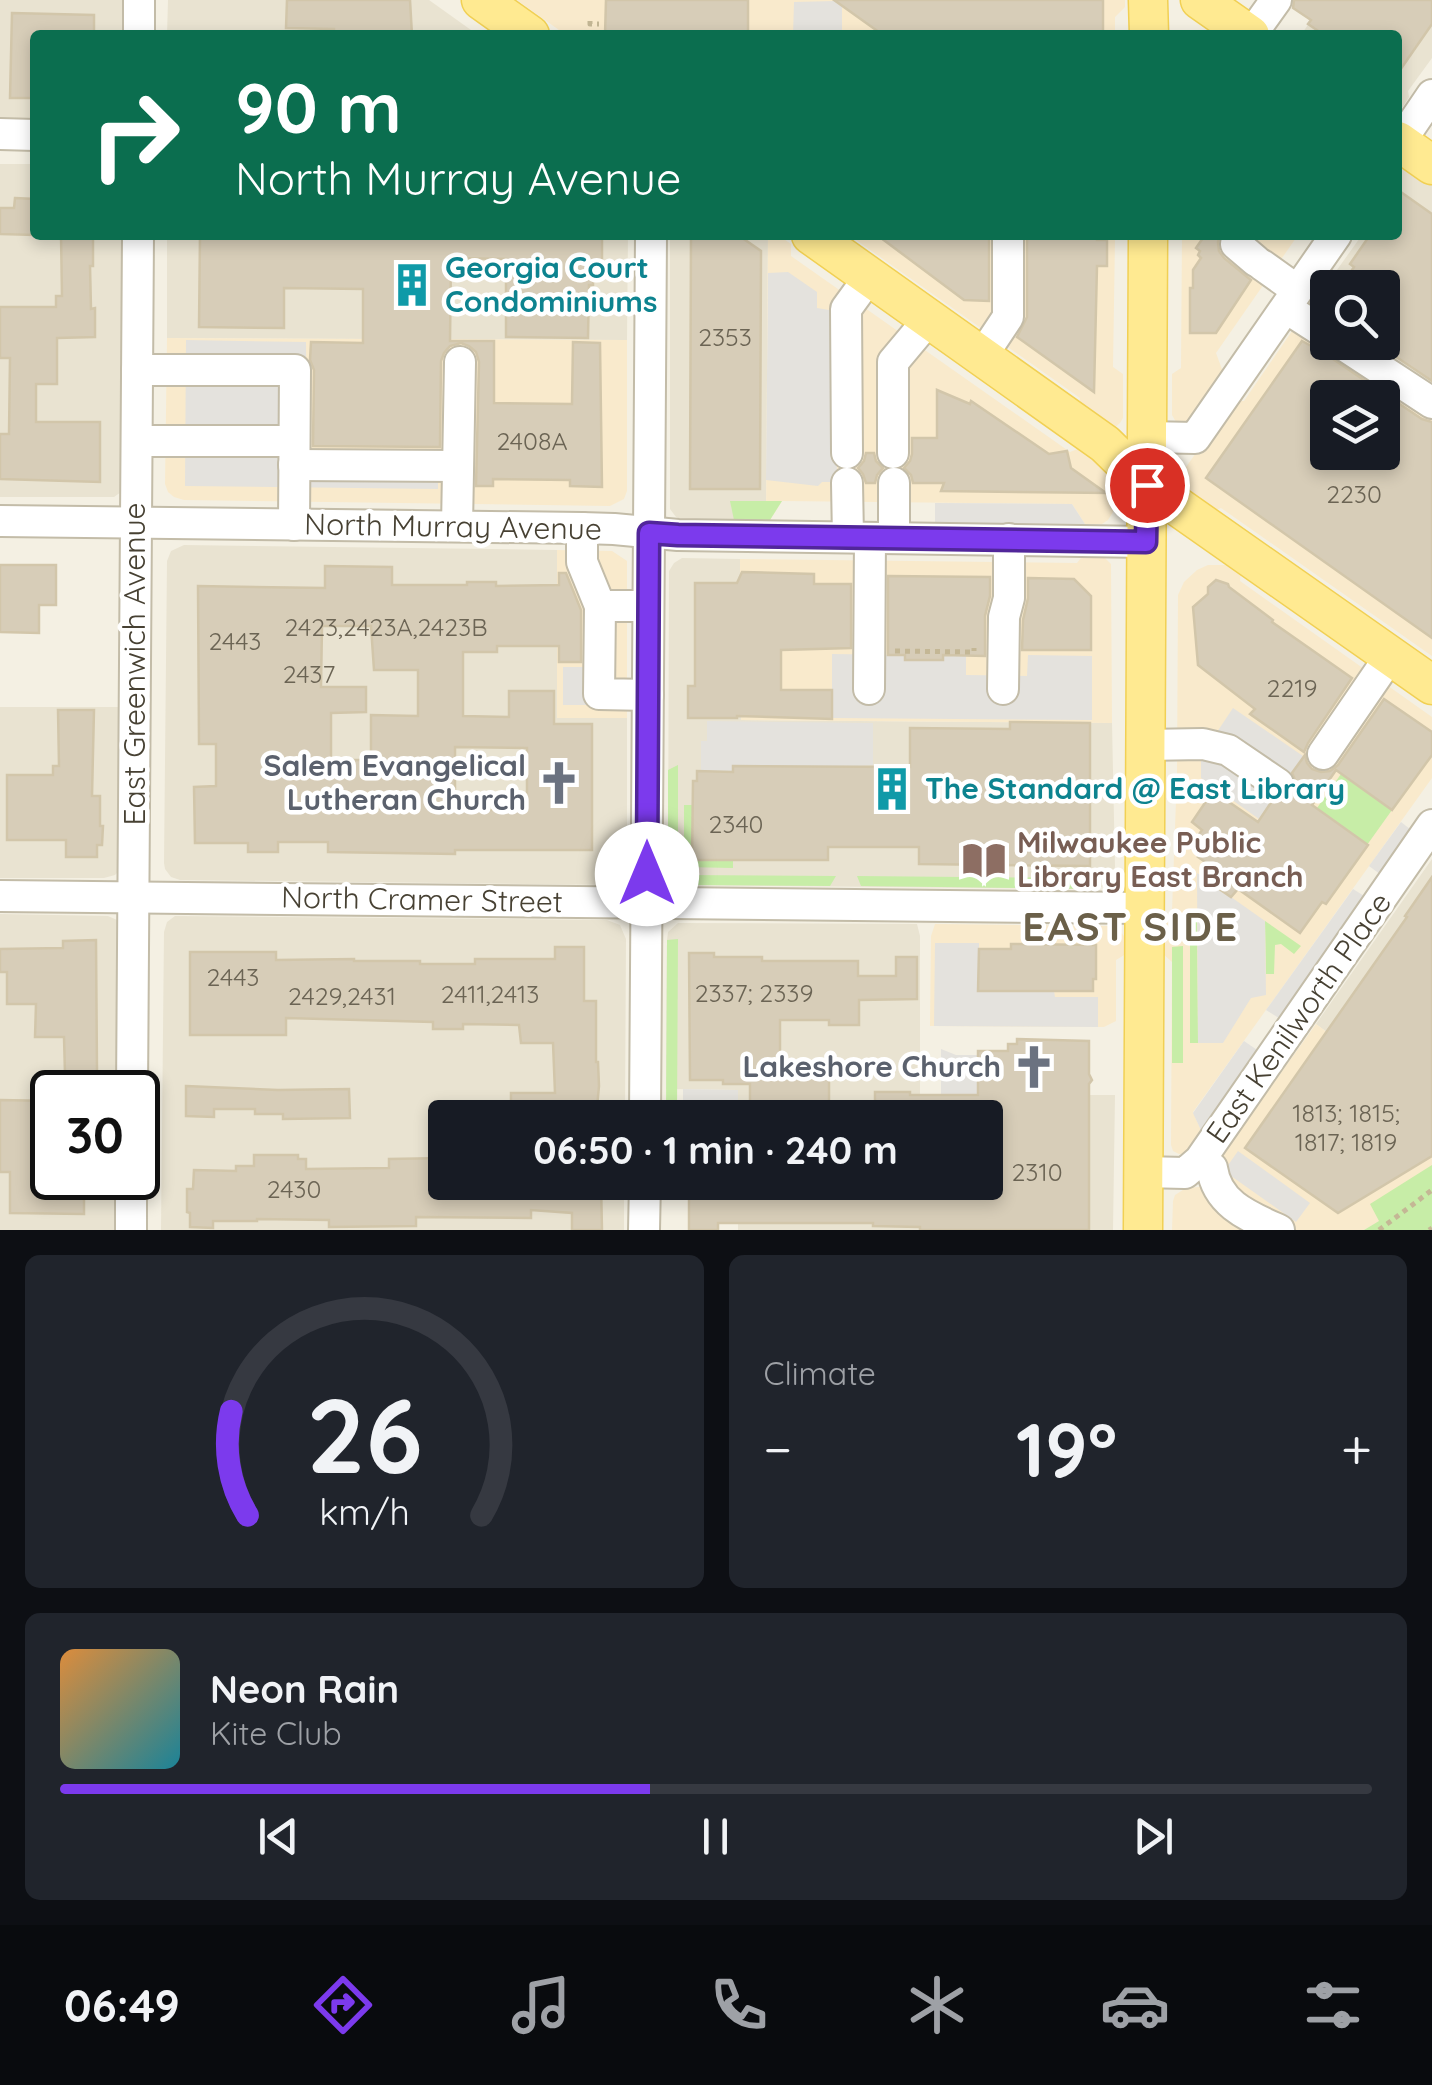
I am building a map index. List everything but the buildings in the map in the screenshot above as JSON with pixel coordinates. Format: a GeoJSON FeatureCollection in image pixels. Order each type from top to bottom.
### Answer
{"type":"FeatureCollection","features":[{"type":"Feature","properties":{"kind":"main road"},"geometry":{"type":"LineString","coordinates":[[481,0],[523,30]]}},
{"type":"Feature","properties":{"kind":"main road"},"geometry":{"type":"LineString","coordinates":[[1148,0],[1149,30]]}},
{"type":"Feature","properties":{"kind":"main road"},"geometry":{"type":"LineString","coordinates":[[1200,0],[1243,30]]}},
{"type":"Feature","properties":{"kind":"main road"},"geometry":{"type":"LineString","coordinates":[[1402,146],[1432,165]]}},
{"type":"Feature","properties":{"kind":"main road"},"geometry":{"type":"LineString","coordinates":[[819,240],[1105,444],[1147,485],[1432,684]]}},
{"type":"Feature","properties":{"kind":"main road"},"geometry":{"type":"LineString","coordinates":[[1142,1230],[1148,240]]}},
{"type":"Feature","properties":{"kind":"street"},"geometry":{"type":"LineString","coordinates":[[139,0],[139,30]]}},
{"type":"Feature","properties":{"kind":"street"},"geometry":{"type":"LineString","coordinates":[[1254,30],[1276,0]]}},
{"type":"Feature","properties":{"kind":"street"},"geometry":{"type":"LineString","coordinates":[[1402,137],[1432,94]]}},
{"type":"Feature","properties":{"kind":"street"},"geometry":{"type":"LineString","coordinates":[[0,134],[30,135]]}},
{"type":"Feature","properties":{"kind":"street","name":"East Greenwich Avenue"},"geometry":{"type":"LineString","coordinates":[[132,1070],[138,240]]}},
{"type":"Feature","properties":{"kind":"street"},"geometry":{"type":"LineString","coordinates":[[645,1100],[651,240]]}},
{"type":"Feature","properties":{"kind":"street"},"geometry":{"type":"LineString","coordinates":[[982,356],[1008,316],[1008,240]]}},
{"type":"Feature","properties":{"kind":"street"},"geometry":{"type":"LineString","coordinates":[[1147,436],[1195,438],[1332,240]]}},
{"type":"Feature","properties":{"kind":"street"},"geometry":{"type":"LineString","coordinates":[[1252,252],[1310,317]]}},
{"type":"Feature","properties":{"kind":"street"},"geometry":{"type":"LineString","coordinates":[[870,276],[846,309],[847,468],[870,538]]}},
{"type":"Feature","properties":{"kind":"street"},"geometry":{"type":"LineString","coordinates":[[869,689],[870,538],[894,468],[893,362],[929,319]]}},
{"type":"Feature","properties":{"kind":"street"},"geometry":{"type":"LineString","coordinates":[[1366,360],[1432,403]]}},
{"type":"Feature","properties":{"kind":"street"},"geometry":{"type":"LineString","coordinates":[[457,526],[460,362]]}},
{"type":"Feature","properties":{"kind":"street"},"geometry":{"type":"LineString","coordinates":[[137,370],[295,370],[294,525]]}},
{"type":"Feature","properties":{"kind":"street"},"geometry":{"type":"LineString","coordinates":[[137,440],[458,466]]}},
{"type":"Feature","properties":{"kind":"street","name":"North Murray Avenue"},"geometry":{"type":"LineString","coordinates":[[0,521],[582,528],[678,535],[1146,542]]}},
{"type":"Feature","properties":{"kind":"street"},"geometry":{"type":"LineString","coordinates":[[582,528],[582,562],[600,606],[600,694],[648,694]]}},
{"type":"Feature","properties":{"kind":"street"},"geometry":{"type":"LineString","coordinates":[[1009,540],[1012,608],[1004,618],[1009,689],[1016,650]]}},
{"type":"Feature","properties":{"kind":"street"},"geometry":{"type":"LineString","coordinates":[[600,606],[648,606]]}},
{"type":"Feature","properties":{"kind":"street"},"geometry":{"type":"LineString","coordinates":[[1323,754],[1391,656]]}},
{"type":"Feature","properties":{"kind":"street"},"geometry":{"type":"LineString","coordinates":[[1146,745],[1204,744],[1228,750],[1278,784]]}},
{"type":"Feature","properties":{"kind":"street","name":"East Kenilworth Place"},"geometry":{"type":"LineString","coordinates":[[1143,1172],[1185,1173],[1200,1160],[1432,824]]}},
{"type":"Feature","properties":{"kind":"street","name":"North Cramer Street"},"geometry":{"type":"LineString","coordinates":[[0,896],[1144,908]]}},
{"type":"Feature","properties":{"kind":"street"},"geometry":{"type":"LineString","coordinates":[[1212,1168],[1220,1195],[1278,1230]]}},
{"type":"Feature","properties":{"kind":"street"},"geometry":{"type":"LineString","coordinates":[[131,1200],[131,1230]]}},
{"type":"Feature","properties":{"kind":"street"},"geometry":{"type":"LineString","coordinates":[[644,1200],[644,1230]]}},
{"type":"Feature","properties":{"kind":"path"},"geometry":{"type":"LineString","coordinates":[[590,21],[599,24]]}},
{"type":"Feature","properties":{"kind":"path"},"geometry":{"type":"LineString","coordinates":[[880,651],[970,649]]}},
{"type":"Feature","properties":{"kind":"path"},"geometry":{"type":"LineString","coordinates":[[1379,1230],[1432,1190]]}},
{"type":"Feature","properties":{"kind":"shaded area"},"geometry":{"type":"Polygon","coordinates":[[[0,0],[126,0],[126,30],[30,30],[30,125],[0,124],[0,0]]]}},
{"type":"Feature","properties":{"kind":"shaded area"},"geometry":{"type":"Polygon","coordinates":[[[168,0],[429,0],[471,30],[167,30],[168,0]]]}},
{"type":"Feature","properties":{"kind":"shaded area"},"geometry":{"type":"Polygon","coordinates":[[[517,0],[1125,0],[1125,7],[1115,17],[1115,30],[559,30],[517,0]]]}},
{"type":"Feature","properties":{"kind":"shaded area"},"geometry":{"type":"Polygon","coordinates":[[[1325,0],[1432,0],[1432,58],[1408,91],[1402,108],[1402,30],[1304,30],[1325,0]]]}},
{"type":"Feature","properties":{"kind":"shaded area"},"geometry":{"type":"Polygon","coordinates":[[[835,1],[842,6],[842,30],[793,30],[794,2],[835,1]]]}},
{"type":"Feature","properties":{"kind":"shaded area"},"geometry":{"type":"Polygon","coordinates":[[[0,164],[30,164],[30,240],[126,240],[124,484],[114,497],[0,497],[0,164]]]}},
{"type":"Feature","properties":{"kind":"shaded area"},"geometry":{"type":"Polygon","coordinates":[[[1403,168],[1413,169],[1432,183],[1432,395],[1382,360],[1400,360],[1400,270],[1337,270],[1358,240],[1402,240],[1403,168]]]}},
{"type":"Feature","properties":{"kind":"shaded area"},"geometry":{"type":"Polygon","coordinates":[[[167,240],[628,240],[627,340],[167,338],[167,240]]]}},
{"type":"Feature","properties":{"kind":"shaded area"},"geometry":{"type":"Polygon","coordinates":[[[670,240],[768,240],[766,520],[682,520],[670,509],[670,240]]]}},
{"type":"Feature","properties":{"kind":"shaded area"},"geometry":{"type":"Polygon","coordinates":[[[768,240],[785,240],[791,244],[791,256],[1070,452],[1080,448],[1113,477],[1113,512],[1102,524],[1085,524],[1072,504],[782,501],[770,520],[766,520],[768,240]]]}},
{"type":"Feature","properties":{"kind":"shaded area"},"geometry":{"type":"Polygon","coordinates":[[[856,240],[1115,240],[1113,367],[1123,374],[1123,418],[1113,429],[1079,409],[1080,398],[856,240]]]}},
{"type":"Feature","properties":{"kind":"shaded area"},"geometry":{"type":"Polygon","coordinates":[[[1182,240],[1295,240],[1216,353],[1223,372],[1195,420],[1183,425],[1172,415],[1172,374],[1181,368],[1182,240]]]}},
{"type":"Feature","properties":{"kind":"shaded area"},"geometry":{"type":"Polygon","coordinates":[[[788,272],[817,292],[817,308],[835,311],[837,482],[822,482],[818,486],[766,480],[768,273],[788,272]]]}},
{"type":"Feature","properties":{"kind":"shaded area"},"geometry":{"type":"Polygon","coordinates":[[[1301,318],[1310,323],[1310,360],[1372,360],[1432,395],[1432,656],[1221,508],[1211,512],[1182,490],[1181,474],[1233,401],[1244,401],[1301,318]]]}},
{"type":"Feature","properties":{"kind":"shaded area"},"geometry":{"type":"Polygon","coordinates":[[[167,338],[627,340],[627,491],[624,499],[610,506],[174,497],[165,484],[167,338]]]}},
{"type":"Feature","properties":{"kind":"shaded area"},"geometry":{"type":"Polygon","coordinates":[[[186,340],[306,342],[307,456],[438,459],[438,489],[185,486],[186,340]]]}},
{"type":"Feature","properties":{"kind":"shaded area"},"geometry":{"type":"Polygon","coordinates":[[[935,503],[1072,504],[1085,524],[935,523],[935,503]]]}},
{"type":"Feature","properties":{"kind":"shaded area"},"geometry":{"type":"Polygon","coordinates":[[[184,545],[557,550],[557,717],[627,718],[625,877],[612,885],[171,877],[164,863],[167,561],[171,551],[184,545]]]}},
{"type":"Feature","properties":{"kind":"shaded area"},"geometry":{"type":"Polygon","coordinates":[[[557,550],[612,551],[627,561],[627,718],[557,718],[557,550]]]}},
{"type":"Feature","properties":{"kind":"shaded area"},"geometry":{"type":"Polygon","coordinates":[[[1084,554],[1104,557],[1111,564],[1112,723],[741,720],[740,559],[1077,563],[1084,554]]]}},
{"type":"Feature","properties":{"kind":"shaded area"},"geometry":{"type":"Polygon","coordinates":[[[682,558],[740,559],[741,720],[1112,723],[1115,867],[1109,882],[1098,889],[673,882],[668,873],[669,571],[682,558]]]}},
{"type":"Feature","properties":{"kind":"shaded area"},"geometry":{"type":"Polygon","coordinates":[[[1208,565],[1226,565],[1241,571],[1240,581],[1432,717],[1432,778],[1193,1112],[1201,1137],[1185,1154],[1179,1154],[1171,1145],[1172,962],[1162,953],[1162,921],[1172,911],[1178,595],[1184,582],[1208,565]]]}},
{"type":"Feature","properties":{"kind":"shaded area"},"geometry":{"type":"Polygon","coordinates":[[[832,654],[905,655],[906,660],[966,656],[966,675],[1027,676],[1028,655],[1092,656],[1092,720],[832,718],[832,654]]]}},
{"type":"Feature","properties":{"kind":"shaded area"},"geometry":{"type":"Polygon","coordinates":[[[563,667],[587,667],[609,705],[563,705],[563,667]]]}},
{"type":"Feature","properties":{"kind":"shaded area"},"geometry":{"type":"Polygon","coordinates":[[[0,707],[124,707],[120,870],[115,875],[0,878],[0,707]]]}},
{"type":"Feature","properties":{"kind":"shaded area"},"geometry":{"type":"Polygon","coordinates":[[[1233,708],[1303,756],[1259,819],[1201,778],[1201,756],[1233,708]]]}},
{"type":"Feature","properties":{"kind":"shaded area"},"geometry":{"type":"Polygon","coordinates":[[[707,721],[873,723],[873,765],[859,766],[859,780],[701,779],[701,741],[707,741],[707,721]]]}},
{"type":"Feature","properties":{"kind":"shaded area"},"geometry":{"type":"Polygon","coordinates":[[[1401,822],[1415,833],[1384,877],[1369,866],[1401,822]]]}},
{"type":"Feature","properties":{"kind":"shaded area"},"geometry":{"type":"Polygon","coordinates":[[[1432,859],[1432,1110],[1316,1024],[1432,859]]]}},
{"type":"Feature","properties":{"kind":"shaded area"},"geometry":{"type":"Polygon","coordinates":[[[1197,873],[1265,921],[1266,995],[1251,998],[1223,1043],[1198,1043],[1197,873]]]}},
{"type":"Feature","properties":{"kind":"shaded area"},"geometry":{"type":"Polygon","coordinates":[[[1353,889],[1369,899],[1282,1020],[1266,1010],[1353,889]]]}},
{"type":"Feature","properties":{"kind":"shaded area"},"geometry":{"type":"Polygon","coordinates":[[[0,914],[108,916],[120,924],[120,1070],[30,1070],[30,1200],[120,1200],[120,1230],[0,1230],[0,914]]]}},
{"type":"Feature","properties":{"kind":"shaded area"},"geometry":{"type":"Polygon","coordinates":[[[175,916],[607,920],[620,925],[626,939],[625,1100],[428,1100],[428,1200],[624,1200],[624,1230],[161,1230],[167,922],[175,916]]]}},
{"type":"Feature","properties":{"kind":"shaded area"},"geometry":{"type":"Polygon","coordinates":[[[678,923],[917,924],[920,1095],[1115,1095],[1113,1230],[738,1230],[738,1200],[1003,1200],[1003,1100],[738,1100],[738,1090],[666,1089],[668,932],[678,923]]]}},
{"type":"Feature","properties":{"kind":"shaded area"},"geometry":{"type":"Polygon","coordinates":[[[935,924],[1118,929],[1124,936],[1126,954],[1116,960],[1116,1021],[1104,1027],[930,1026],[931,936],[935,924]]]}},
{"type":"Feature","properties":{"kind":"shaded area"},"geometry":{"type":"Polygon","coordinates":[[[935,943],[979,943],[979,991],[1054,991],[1055,997],[1098,997],[1098,1027],[934,1026],[935,943]]]}},
{"type":"Feature","properties":{"kind":"shaded area"},"geometry":{"type":"Polygon","coordinates":[[[1316,1024],[1432,1110],[1432,1180],[1364,1230],[1172,1230],[1175,1195],[1186,1188],[1199,1187],[1316,1024]]]}},
{"type":"Feature","properties":{"kind":"shaded area"},"geometry":{"type":"Polygon","coordinates":[[[1244,1041],[1260,1052],[1201,1136],[1193,1113],[1244,1041]]]}},
{"type":"Feature","properties":{"kind":"shaded area"},"geometry":{"type":"Polygon","coordinates":[[[941,1049],[956,1055],[978,1055],[978,1095],[941,1095],[941,1049]]]}},
{"type":"Feature","properties":{"kind":"shaded area"},"geometry":{"type":"Polygon","coordinates":[[[683,1089],[738,1090],[738,1100],[683,1100],[683,1089]]]}},
{"type":"Feature","properties":{"kind":"shaded area"},"geometry":{"type":"Polygon","coordinates":[[[1238,1151],[1310,1203],[1296,1222],[1224,1171],[1238,1151]]]}},
{"type":"Feature","properties":{"kind":"green space"},"geometry":{"type":"Polygon","coordinates":[[[730,501],[782,501],[770,520],[734,520],[730,501]]]}},
{"type":"Feature","properties":{"kind":"green space"},"geometry":{"type":"Polygon","coordinates":[[[678,765],[678,866],[668,866],[668,770],[678,765]]]}},
{"type":"Feature","properties":{"kind":"green space"},"geometry":{"type":"Polygon","coordinates":[[[1341,774],[1392,810],[1367,845],[1317,808],[1341,774]]]}},
{"type":"Feature","properties":{"kind":"green space"},"geometry":{"type":"Polygon","coordinates":[[[684,805],[693,805],[693,837],[733,860],[733,868],[684,867],[684,805]]]}},
{"type":"Feature","properties":{"kind":"green space"},"geometry":{"type":"Polygon","coordinates":[[[683,875],[836,876],[830,886],[683,885],[683,875]]]}},
{"type":"Feature","properties":{"kind":"green space"},"geometry":{"type":"Polygon","coordinates":[[[857,876],[1091,878],[1092,889],[861,886],[857,876]]]}},
{"type":"Feature","properties":{"kind":"green space"},"geometry":{"type":"Polygon","coordinates":[[[1190,914],[1197,914],[1198,1043],[1190,1043],[1190,914]]]}},
{"type":"Feature","properties":{"kind":"green space"},"geometry":{"type":"Polygon","coordinates":[[[1265,921],[1301,946],[1294,954],[1281,944],[1275,945],[1274,974],[1266,974],[1265,921]]]}},
{"type":"Feature","properties":{"kind":"green space"},"geometry":{"type":"Polygon","coordinates":[[[678,939],[677,1100],[666,1100],[667,940],[678,939]]]}},
{"type":"Feature","properties":{"kind":"green space"},"geometry":{"type":"Polygon","coordinates":[[[1183,946],[1183,1063],[1172,1063],[1172,947],[1183,946]]]}},
{"type":"Feature","properties":{"kind":"green space"},"geometry":{"type":"Polygon","coordinates":[[[1432,1165],[1432,1230],[1364,1230],[1379,1221],[1370,1204],[1432,1165]]]}},
{"type":"Feature","properties":{"kind":"place","name":"Georgia Court Condominiums"},"geometry":{"type":"Point","coordinates":[412,285]}},
{"type":"Feature","properties":{"kind":"place","name":"Salem Evangelical Lutheran Church"},"geometry":{"type":"Point","coordinates":[559,783]}},
{"type":"Feature","properties":{"kind":"place","name":"The Standard @ East Library"},"geometry":{"type":"Point","coordinates":[892,789]}},
{"type":"Feature","properties":{"kind":"place","name":"Milwaukee Public Library East Branch"},"geometry":{"type":"Point","coordinates":[984,860]}},
{"type":"Feature","properties":{"kind":"place","name":"Lakeshore Church"},"geometry":{"type":"Point","coordinates":[1034,1067]}},
{"type":"Feature","properties":{"kind":"district","name":"EAST SIDE"},"geometry":{"type":"Point","coordinates":[1131,927]}},
{"type":"Feature","properties":{"kind":"route"},"geometry":{"type":"LineString","coordinates":[[647,874],[649,533],[1146,542],[1147,485]]}}]}
